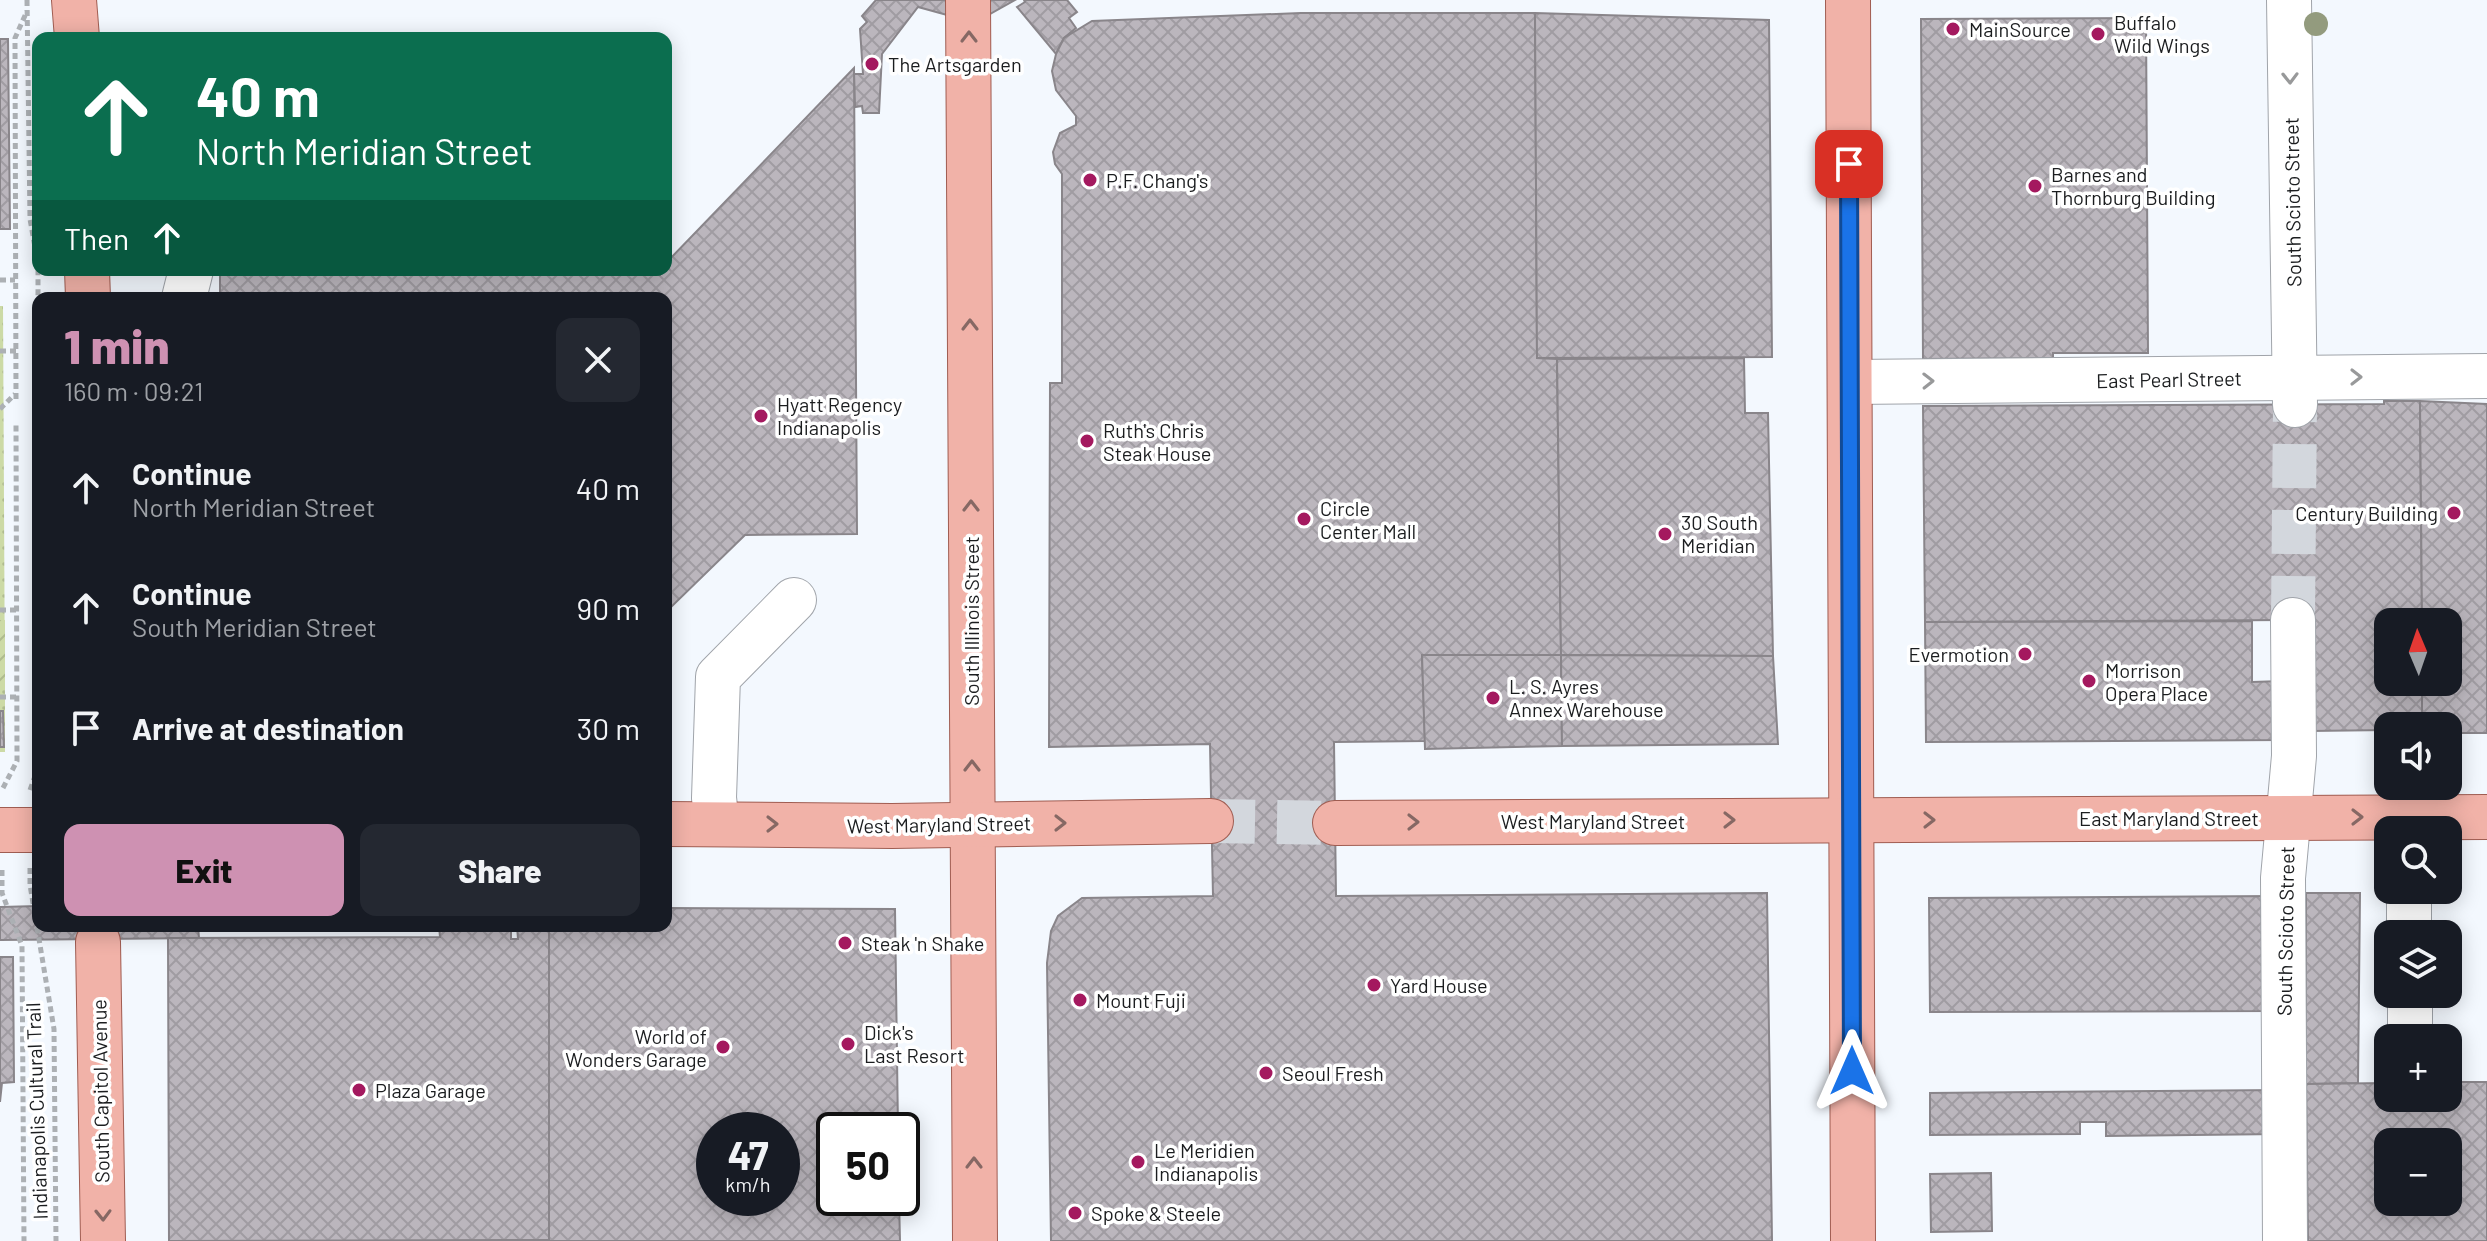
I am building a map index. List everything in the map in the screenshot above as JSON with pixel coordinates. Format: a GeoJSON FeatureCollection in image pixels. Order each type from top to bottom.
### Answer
{"type":"FeatureCollection","features":[{"type":"Feature","properties":{"kind":"main road"},"geometry":{"type":"LineString","coordinates":[[74,0],[77,32]]}},
{"type":"Feature","properties":{"kind":"main road","name":"South Illinois Street"},"geometry":{"type":"LineString","coordinates":[[968,0],[975,1241]]}},
{"type":"Feature","properties":{"kind":"main road"},"geometry":{"type":"LineString","coordinates":[[1848,0],[1853,1241]]}},
{"type":"Feature","properties":{"kind":"main road","name":"East Maryland Street"},"geometry":{"type":"LineString","coordinates":[[2462,819],[2487,817]]}},
{"type":"Feature","properties":{"kind":"main road","name":"East Maryland Street"},"geometry":{"type":"LineString","coordinates":[[1851,820],[2288,818],[2374,822]]}},
{"type":"Feature","properties":{"kind":"main road","name":"West Maryland Street"},"geometry":{"type":"LineString","coordinates":[[1335,823],[1851,820]]}},
{"type":"Feature","properties":{"kind":"main road","name":"West Maryland Street"},"geometry":{"type":"LineString","coordinates":[[672,824],[1211,821]]}},
{"type":"Feature","properties":{"kind":"main road"},"geometry":{"type":"LineString","coordinates":[[0,830],[32,830]]}},
{"type":"Feature","properties":{"kind":"main road","name":"South Capitol Avenue"},"geometry":{"type":"LineString","coordinates":[[98,942],[103,1241]]}},
{"type":"Feature","properties":{"kind":"street","name":"South Scioto Street"},"geometry":{"type":"LineString","coordinates":[[2289,0],[2295,391]]}},
{"type":"Feature","properties":{"kind":"street","name":"East Pearl Street"},"geometry":{"type":"LineString","coordinates":[[1850,382],[2295,391],[2487,376]]}},
{"type":"Feature","properties":{"kind":"street"},"geometry":{"type":"LineString","coordinates":[[717,824],[714,798],[718,677],[794,600]]}},
{"type":"Feature","properties":{"kind":"street","name":"South Scioto Street"},"geometry":{"type":"LineString","coordinates":[[2285,1241],[2283,878],[2294,756],[2293,620]]}},
{"type":"Feature","properties":{"kind":"path"},"geometry":{"type":"LineString","coordinates":[[27,0],[32,230]]}},
{"type":"Feature","properties":{"kind":"path"},"geometry":{"type":"LineString","coordinates":[[0,409],[16,396],[15,38],[27,11]]}},
{"type":"Feature","properties":{"kind":"path"},"geometry":{"type":"LineString","coordinates":[[0,280],[15,280]]}},
{"type":"Feature","properties":{"kind":"path"},"geometry":{"type":"LineString","coordinates":[[0,351],[16,351]]}},
{"type":"Feature","properties":{"kind":"path"},"geometry":{"type":"LineString","coordinates":[[16,424],[17,761]]}},
{"type":"Feature","properties":{"kind":"path"},"geometry":{"type":"LineString","coordinates":[[0,610],[17,610]]}},
{"type":"Feature","properties":{"kind":"path"},"geometry":{"type":"LineString","coordinates":[[0,697],[17,697]]}},
{"type":"Feature","properties":{"kind":"path","name":"Indianapolis Cultural Trail"},"geometry":{"type":"LineString","coordinates":[[30,885],[32,897]]}},
{"type":"Feature","properties":{"kind":"path","name":"Indianapolis Cultural Trail"},"geometry":{"type":"LineString","coordinates":[[2,893],[22,946],[24,1241]]}},
{"type":"Feature","properties":{"kind":"path","name":"Indianapolis Cultural Trail"},"geometry":{"type":"LineString","coordinates":[[38,932],[54,1029],[56,1241]]}},
{"type":"Feature","properties":{"kind":"green space"},"geometry":{"type":"Polygon","coordinates":[[[0,306],[3,306],[5,752],[0,752],[0,306]]]}},
{"type":"Feature","properties":{"kind":"green space"},"geometry":{"type":"Polygon","coordinates":[[[0,620],[5,620],[5,690],[0,690],[0,620]]]}},
{"type":"Feature","properties":{"kind":"building","name":"The Artsgarden"},"geometry":{"type":"Polygon","coordinates":[[[876,0],[1015,0],[990,14],[947,15],[918,7],[882,54],[879,113],[863,113],[862,106],[855,107],[854,74],[863,74],[860,29],[867,22],[862,16],[876,0]]]}},
{"type":"Feature","properties":{"kind":"building","name":"The Artsgarden"},"geometry":{"type":"Polygon","coordinates":[[[1024,0],[1067,0],[1077,12],[1069,18],[1076,28],[1064,38],[1056,54],[1017,7],[1024,0]]]}},
{"type":"Feature","properties":{"kind":"building","name":"Circle Center Mall"},"geometry":{"type":"Polygon","coordinates":[[[1301,13],[1535,13],[1537,358],[1557,359],[1561,655],[1422,655],[1425,741],[1334,742],[1336,896],[1767,893],[1772,1241],[1051,1241],[1047,963],[1051,931],[1058,916],[1082,898],[1213,896],[1210,744],[1049,747],[1050,383],[1062,383],[1062,174],[1055,164],[1053,152],[1060,133],[1076,125],[1076,116],[1056,90],[1052,71],[1064,38],[1092,21],[1301,13]]]}},
{"type":"Feature","properties":{"kind":"building"},"geometry":{"type":"Polygon","coordinates":[[[1535,13],[1769,20],[1772,357],[1537,358],[1535,13]]]}},
{"type":"Feature","properties":{"kind":"building","name":"Barnes and Thornburg Building"},"geometry":{"type":"Polygon","coordinates":[[[2146,18],[2148,353],[2053,353],[2053,358],[1923,359],[1921,19],[2146,18]]]}},
{"type":"Feature","properties":{"kind":"building"},"geometry":{"type":"Polygon","coordinates":[[[0,39],[8,39],[10,229],[0,229],[0,39]]]}},
{"type":"Feature","properties":{"kind":"building","name":"Hyatt Regency Indianapolis"},"geometry":{"type":"Polygon","coordinates":[[[854,68],[857,534],[745,535],[672,606],[672,292],[220,292],[220,276],[672,276],[672,257],[854,68]]]}},
{"type":"Feature","properties":{"kind":"building","name":"30 South Meridian"},"geometry":{"type":"Polygon","coordinates":[[[1744,358],[1745,413],[1768,413],[1773,656],[1561,655],[1557,359],[1744,358]]]}},
{"type":"Feature","properties":{"kind":"building"},"geometry":{"type":"Polygon","coordinates":[[[2384,401],[2420,401],[2422,608],[2374,608],[2374,696],[2422,696],[2422,712],[2374,712],[2374,730],[2311,731],[2311,620],[1925,622],[1923,406],[2384,404],[2384,401]]]}},
{"type":"Feature","properties":{"kind":"building","name":"Century Building"},"geometry":{"type":"Polygon","coordinates":[[[2420,401],[2487,404],[2487,733],[2462,733],[2462,712],[2422,712],[2422,696],[2462,696],[2462,608],[2422,608],[2420,401]]]}},
{"type":"Feature","properties":{"kind":"building","name":"Morrison Opera Place"},"geometry":{"type":"Polygon","coordinates":[[[2252,621],[2252,682],[2282,681],[2282,740],[1926,742],[1925,622],[2252,621]]]}},
{"type":"Feature","properties":{"kind":"building","name":"L. S. Ayres Annex Warehouse"},"geometry":{"type":"Polygon","coordinates":[[[1422,655],[1561,655],[1562,746],[1425,749],[1422,655]]]}},
{"type":"Feature","properties":{"kind":"building"},"geometry":{"type":"Polygon","coordinates":[[[1561,655],[1773,656],[1778,744],[1562,746],[1561,655]]]}},
{"type":"Feature","properties":{"kind":"building"},"geometry":{"type":"Polygon","coordinates":[[[0,711],[3,711],[4,747],[0,747],[0,711]]]}},
{"type":"Feature","properties":{"kind":"building"},"geometry":{"type":"Polygon","coordinates":[[[2306,893],[2360,893],[2358,1083],[2306,1084],[2306,893]]]}},
{"type":"Feature","properties":{"kind":"building"},"geometry":{"type":"Polygon","coordinates":[[[2275,896],[2275,1011],[1930,1012],[1929,898],[2275,896]]]}},
{"type":"Feature","properties":{"kind":"building"},"geometry":{"type":"Polygon","coordinates":[[[32,906],[32,932],[198,932],[199,938],[0,940],[0,907],[32,906]]]}},
{"type":"Feature","properties":{"kind":"building","name":"World of Wonders Garage"},"geometry":{"type":"Polygon","coordinates":[[[672,908],[895,909],[898,1112],[816,1112],[816,1216],[899,1216],[900,1241],[549,1241],[549,932],[672,932],[672,908]]]}},
{"type":"Feature","properties":{"kind":"building","name":"Plaza Garage"},"geometry":{"type":"Polygon","coordinates":[[[440,932],[511,932],[511,939],[518,939],[517,932],[549,932],[549,1240],[169,1241],[168,938],[440,937],[440,932]]]}},
{"type":"Feature","properties":{"kind":"building"},"geometry":{"type":"Polygon","coordinates":[[[0,957],[13,957],[14,1082],[2,1083],[0,1102],[0,957]]]}},
{"type":"Feature","properties":{"kind":"building"},"geometry":{"type":"Polygon","coordinates":[[[2462,1082],[2487,1082],[2487,1241],[2308,1241],[2306,1084],[2374,1083],[2374,1112],[2462,1112],[2462,1082]]]}},
{"type":"Feature","properties":{"kind":"building"},"geometry":{"type":"Polygon","coordinates":[[[2279,1090],[2280,1134],[2106,1136],[2106,1122],[2080,1122],[2080,1134],[1930,1135],[1930,1093],[2279,1090]]]}},
{"type":"Feature","properties":{"kind":"building"},"geometry":{"type":"Polygon","coordinates":[[[1991,1173],[1992,1231],[1931,1232],[1930,1174],[1991,1173]]]}},
{"type":"Feature","properties":{"kind":"tunnel"},"geometry":{"type":"LineString","coordinates":[[2293,620],[2295,405]]}},
{"type":"Feature","properties":{"kind":"tunnel"},"geometry":{"type":"LineString","coordinates":[[1211,821],[1335,823]]}},
{"type":"Feature","properties":{"kind":"place","name":"MainSource"},"geometry":{"type":"Point","coordinates":[1953,29]}},
{"type":"Feature","properties":{"kind":"place","name":"Buffalo Wild Wings"},"geometry":{"type":"Point","coordinates":[2098,34]}},
{"type":"Feature","properties":{"kind":"place","name":"The Artsgarden"},"geometry":{"type":"Point","coordinates":[872,64]}},
{"type":"Feature","properties":{"kind":"place","name":"P.F. Chang's"},"geometry":{"type":"Point","coordinates":[1090,180]}},
{"type":"Feature","properties":{"kind":"place","name":"Barnes and Thornburg Building"},"geometry":{"type":"Point","coordinates":[2035,186]}},
{"type":"Feature","properties":{"kind":"place","name":"Hyatt Regency Indianapolis"},"geometry":{"type":"Point","coordinates":[761,416]}},
{"type":"Feature","properties":{"kind":"place","name":"Ruth's Chris Steak House"},"geometry":{"type":"Point","coordinates":[1087,441]}},
{"type":"Feature","properties":{"kind":"place","name":"Century Building"},"geometry":{"type":"Point","coordinates":[2454,513]}},
{"type":"Feature","properties":{"kind":"place","name":"Circle Center Mall"},"geometry":{"type":"Point","coordinates":[1304,519]}},
{"type":"Feature","properties":{"kind":"place","name":"30 South Meridian"},"geometry":{"type":"Point","coordinates":[1665,534]}},
{"type":"Feature","properties":{"kind":"place","name":"Evermotion"},"geometry":{"type":"Point","coordinates":[2025,654]}},
{"type":"Feature","properties":{"kind":"place","name":"Morrison Opera Place"},"geometry":{"type":"Point","coordinates":[2089,681]}},
{"type":"Feature","properties":{"kind":"place","name":"L. S. Ayres Annex Warehouse"},"geometry":{"type":"Point","coordinates":[1493,698]}},
{"type":"Feature","properties":{"kind":"place","name":"Steak 'n Shake"},"geometry":{"type":"Point","coordinates":[845,943]}},
{"type":"Feature","properties":{"kind":"place","name":"Yard House"},"geometry":{"type":"Point","coordinates":[1374,985]}},
{"type":"Feature","properties":{"kind":"place","name":"Mount Fuji"},"geometry":{"type":"Point","coordinates":[1080,1000]}},
{"type":"Feature","properties":{"kind":"place","name":"Dick's Last Resort"},"geometry":{"type":"Point","coordinates":[848,1044]}},
{"type":"Feature","properties":{"kind":"place","name":"World of Wonders Garage"},"geometry":{"type":"Point","coordinates":[723,1047]}},
{"type":"Feature","properties":{"kind":"place","name":"Seoul Fresh"},"geometry":{"type":"Point","coordinates":[1266,1073]}},
{"type":"Feature","properties":{"kind":"place","name":"Plaza Garage"},"geometry":{"type":"Point","coordinates":[359,1090]}},
{"type":"Feature","properties":{"kind":"place","name":"Le Meridien Indianapolis"},"geometry":{"type":"Point","coordinates":[1138,1162]}},
{"type":"Feature","properties":{"kind":"place","name":"Spoke & Steele"},"geometry":{"type":"Point","coordinates":[1075,1213]}},
{"type":"Feature","properties":{"kind":"route"},"geometry":{"type":"LineString","coordinates":[[1849,164],[1852,1071]]}}]}
